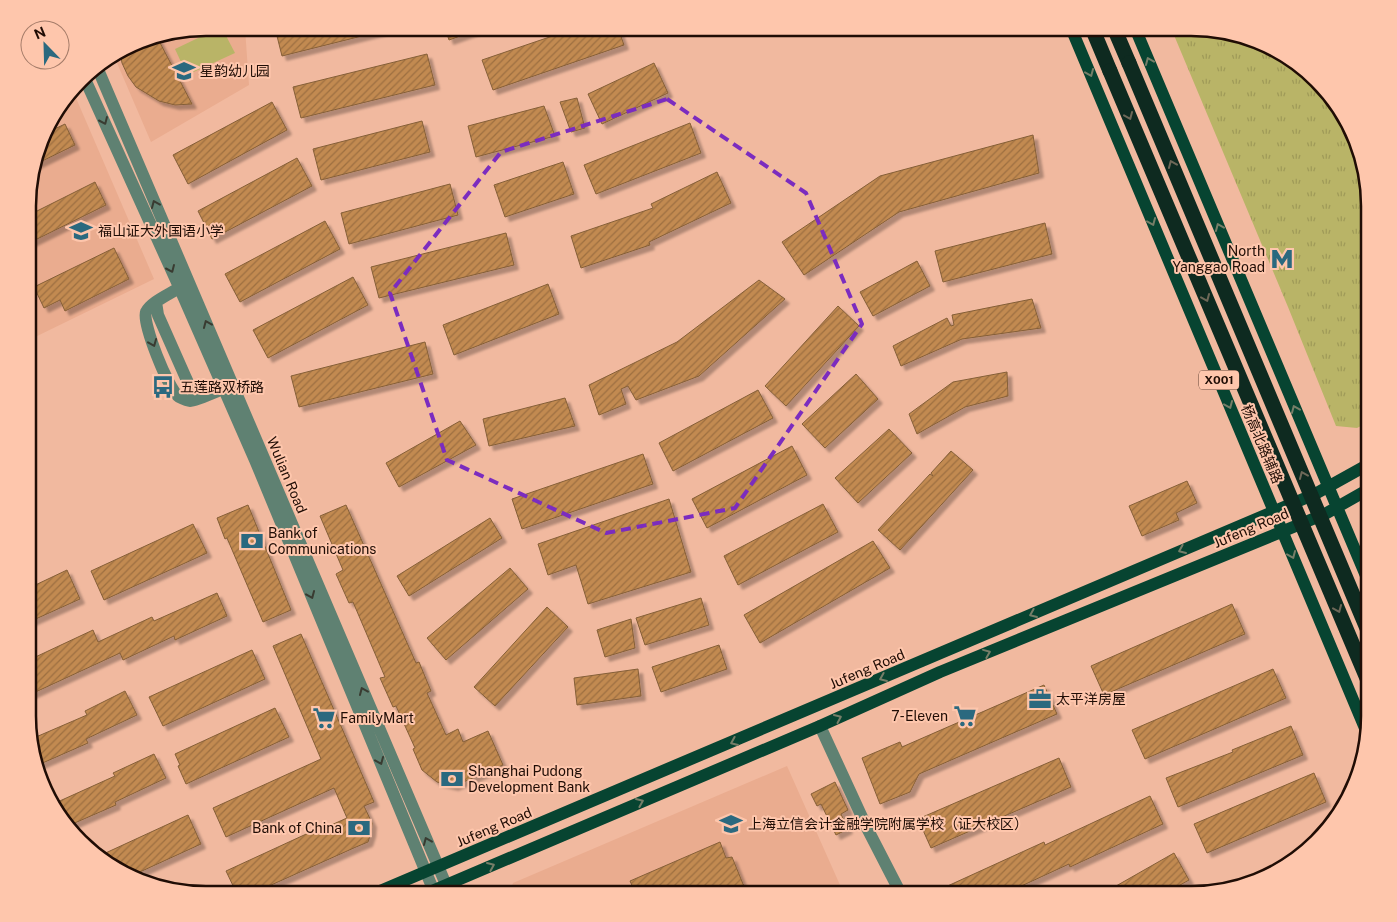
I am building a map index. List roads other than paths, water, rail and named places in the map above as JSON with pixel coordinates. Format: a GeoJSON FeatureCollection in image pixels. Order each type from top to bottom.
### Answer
{"type":"FeatureCollection","features":[{"type":"Feature","properties":{"kind":"highway","name":"X001"},"geometry":{"type":"LineString","coordinates":[[1095,36],[1360,661]]}},
{"type":"Feature","properties":{"kind":"highway","name":"X001"},"geometry":{"type":"LineString","coordinates":[[1117,36],[1360,612]]}},
{"type":"Feature","properties":{"kind":"main road","name":"杨高北路辅路"},"geometry":{"type":"LineString","coordinates":[[1074,36],[1360,715]]}},
{"type":"Feature","properties":{"kind":"main road"},"geometry":{"type":"LineString","coordinates":[[1138,36],[1360,562]]}},
{"type":"Feature","properties":{"kind":"main road","name":"Jufeng Road"},"geometry":{"type":"LineString","coordinates":[[393,886],[1274,512],[1315,494],[1360,469]]}},
{"type":"Feature","properties":{"kind":"main road","name":"Jufeng Road"},"geometry":{"type":"LineString","coordinates":[[458,886],[940,672],[1337,508],[1360,494]]}},
{"type":"Feature","properties":{"kind":"street","name":"Wulian Road"},"geometry":{"type":"LineString","coordinates":[[100,74],[184,285],[432,870],[445,886]]}},
{"type":"Feature","properties":{"kind":"street","name":"Wulian Road"},"geometry":{"type":"LineString","coordinates":[[88,84],[184,285]]}},
{"type":"Feature","properties":{"kind":"street"},"geometry":{"type":"LineString","coordinates":[[184,285],[156,302],[158,315],[191,389],[200,397],[228,387]]}},
{"type":"Feature","properties":{"kind":"street"},"geometry":{"type":"LineString","coordinates":[[820,726],[867,828],[897,885]]}},
{"type":"Feature","properties":{"kind":"street","name":"Wulian Road"},"geometry":{"type":"LineString","coordinates":[[431,886],[432,870]]}},
{"type":"Feature","properties":{"kind":"place","name":"星韵幼儿园"},"geometry":{"type":"Point","coordinates":[184,71]}},
{"type":"Feature","properties":{"kind":"place","name":"福山证大外国语小学"},"geometry":{"type":"Point","coordinates":[81,231]}},
{"type":"Feature","properties":{"kind":"place","name":"North Yanggao Road"},"geometry":{"type":"Point","coordinates":[1282,259]}},
{"type":"Feature","properties":{"kind":"place","name":"五莲路双桥路"},"geometry":{"type":"Point","coordinates":[163,387]}},
{"type":"Feature","properties":{"kind":"place","name":"Bank of Communications"},"geometry":{"type":"Point","coordinates":[252,541]}},
{"type":"Feature","properties":{"kind":"place","name":"太平洋房屋"},"geometry":{"type":"Point","coordinates":[1040,699]}},
{"type":"Feature","properties":{"kind":"place","name":"7-Eleven"},"geometry":{"type":"Point","coordinates":[965,716]}},
{"type":"Feature","properties":{"kind":"place","name":"FamilyMart"},"geometry":{"type":"Point","coordinates":[324,718]}},
{"type":"Feature","properties":{"kind":"place","name":"Shanghai Pudong Development Bank"},"geometry":{"type":"Point","coordinates":[452,779]}},
{"type":"Feature","properties":{"kind":"place","name":"上海立信会计金融学院附属学校（证大校区）"},"geometry":{"type":"Point","coordinates":[731,824]}},
{"type":"Feature","properties":{"kind":"place","name":"Bank of China"},"geometry":{"type":"Point","coordinates":[359,828]}}]}
